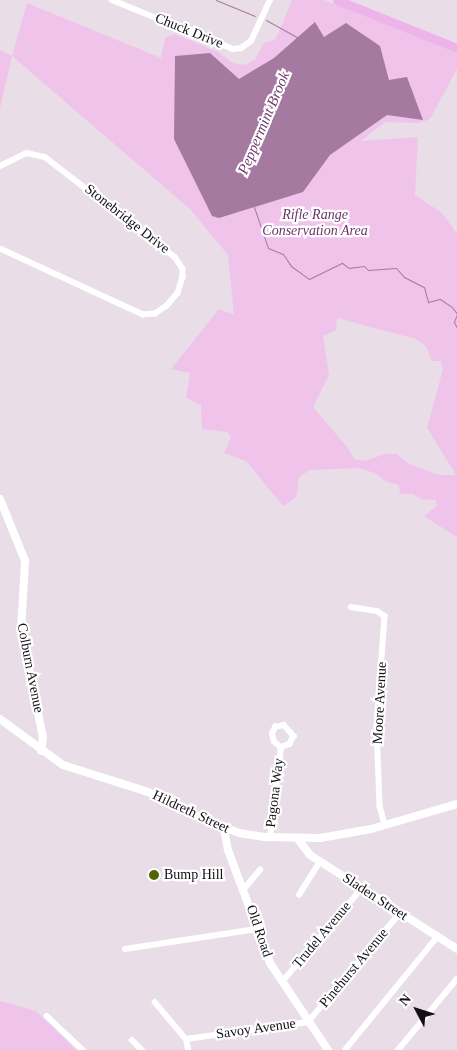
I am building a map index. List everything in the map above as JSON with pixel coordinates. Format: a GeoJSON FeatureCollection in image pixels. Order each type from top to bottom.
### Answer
{"type":"FeatureCollection","features":[{"type":"Feature","properties":{"kind":"main road"},"geometry":{"type":"LineString","coordinates":[[337,0],[457,48]]}},
{"type":"Feature","properties":{"kind":"street","name":"Chuck Drive"},"geometry":{"type":"LineString","coordinates":[[112,0],[233,49],[241,48],[251,41],[270,0]]}},
{"type":"Feature","properties":{"kind":"street","name":"Stonebridge Drive"},"geometry":{"type":"LineString","coordinates":[[0,166],[27,153],[45,157],[175,257],[183,269],[183,277],[178,293],[167,306],[155,314],[143,315],[0,249]]}},
{"type":"Feature","properties":{"kind":"street","name":"Colburn Avenue"},"geometry":{"type":"LineString","coordinates":[[0,500],[25,561],[27,575],[20,614],[21,631],[43,737],[41,751]]}},
{"type":"Feature","properties":{"kind":"street","name":"Moore Avenue"},"geometry":{"type":"LineString","coordinates":[[351,607],[377,610],[385,616],[377,726],[380,806],[385,825]]}},
{"type":"Feature","properties":{"kind":"street","name":"Hildreth Street"},"geometry":{"type":"LineString","coordinates":[[0,719],[41,751],[76,771],[148,792],[224,828],[270,837],[320,838],[385,825],[457,804]]}},
{"type":"Feature","properties":{"kind":"street","name":"Pagona Way"},"geometry":{"type":"LineString","coordinates":[[270,837],[281,748]]}},
{"type":"Feature","properties":{"kind":"street","name":"Old Road"},"geometry":{"type":"LineString","coordinates":[[224,828],[228,850],[270,963],[328,1050]]}},
{"type":"Feature","properties":{"kind":"street","name":"Sladen Street"},"geometry":{"type":"LineString","coordinates":[[298,839],[304,850],[457,949]]}},
{"type":"Feature","properties":{"kind":"street"},"geometry":{"type":"LineString","coordinates":[[299,895],[320,861]]}},
{"type":"Feature","properties":{"kind":"street"},"geometry":{"type":"LineString","coordinates":[[244,889],[260,870]]}},
{"type":"Feature","properties":{"kind":"street","name":"Trudel Avenue"},"geometry":{"type":"LineString","coordinates":[[282,982],[362,888]]}},
{"type":"Feature","properties":{"kind":"street","name":"Pinehurst Avenue"},"geometry":{"type":"LineString","coordinates":[[308,1022],[400,913]]}},
{"type":"Feature","properties":{"kind":"street"},"geometry":{"type":"LineString","coordinates":[[124,949],[257,929]]}},
{"type":"Feature","properties":{"kind":"street"},"geometry":{"type":"LineString","coordinates":[[345,1050],[437,937]]}},
{"type":"Feature","properties":{"kind":"street"},"geometry":{"type":"LineString","coordinates":[[398,1050],[457,979]]}},
{"type":"Feature","properties":{"kind":"street"},"geometry":{"type":"LineString","coordinates":[[154,1002],[186,1039],[188,1050]]}},
{"type":"Feature","properties":{"kind":"street"},"geometry":{"type":"LineString","coordinates":[[47,1016],[83,1050]]}},
{"type":"Feature","properties":{"kind":"street","name":"Savoy Avenue"},"geometry":{"type":"LineString","coordinates":[[186,1039],[308,1022]]}},
{"type":"Feature","properties":{"kind":"street"},"geometry":{"type":"LineString","coordinates":[[132,1040],[142,1050]]}},
{"type":"Feature","properties":{"kind":"green space","name":"Rifle Range Conservation Area"},"geometry":{"type":"Polygon","coordinates":[[[292,0],[324,0],[457,53],[457,69],[430,119],[419,123],[385,122],[361,141],[418,137],[415,195],[442,213],[457,234],[457,537],[424,516],[437,506],[435,500],[421,499],[413,494],[400,494],[399,485],[387,482],[375,473],[358,468],[310,470],[299,477],[296,497],[283,506],[246,461],[224,453],[231,437],[227,432],[202,429],[201,405],[186,398],[190,373],[171,369],[219,309],[234,315],[228,255],[190,209],[12,56],[27,3],[161,58],[165,38],[175,34],[218,52],[233,63],[245,65],[255,59],[264,43],[274,40],[292,0]],[[337,318],[336,330],[323,336],[329,375],[313,407],[348,448],[354,459],[365,461],[385,454],[396,454],[409,464],[439,475],[456,475],[427,428],[443,369],[441,361],[432,361],[426,346],[416,339],[337,318]]]}},
{"type":"Feature","properties":{"kind":"green space"},"geometry":{"type":"Polygon","coordinates":[[[0,50],[12,56],[0,108],[0,50]]]}},
{"type":"Feature","properties":{"kind":"green space"},"geometry":{"type":"Polygon","coordinates":[[[0,1001],[36,1011],[76,1050],[0,1050],[0,1001]]]}},
{"type":"Feature","properties":{"kind":"water"},"geometry":{"type":"Polygon","coordinates":[[[315,22],[324,37],[346,23],[380,46],[389,80],[407,77],[423,120],[387,115],[330,155],[303,192],[219,218],[212,216],[174,139],[175,56],[210,53],[239,79],[274,58],[315,22]]]}},
{"type":"Feature","properties":{"kind":"waterway","name":"Peppermint Brook"},"geometry":{"type":"LineString","coordinates":[[216,0],[255,16]]}},
{"type":"Feature","properties":{"kind":"waterway","name":"Peppermint Brook"},"geometry":{"type":"LineString","coordinates":[[266,20],[298,38]]}},
{"type":"Feature","properties":{"kind":"waterway","name":"Peppermint Brook"},"geometry":{"type":"LineString","coordinates":[[254,207],[268,248],[283,254],[291,266],[309,279],[342,263],[349,268],[364,266],[368,270],[396,268],[404,277],[424,287],[428,302],[440,299],[452,307],[457,314],[454,322],[457,328]]}},
{"type":"Feature","properties":{"kind":"place","name":"Bump Hill"},"geometry":{"type":"Point","coordinates":[154,875]}}]}
